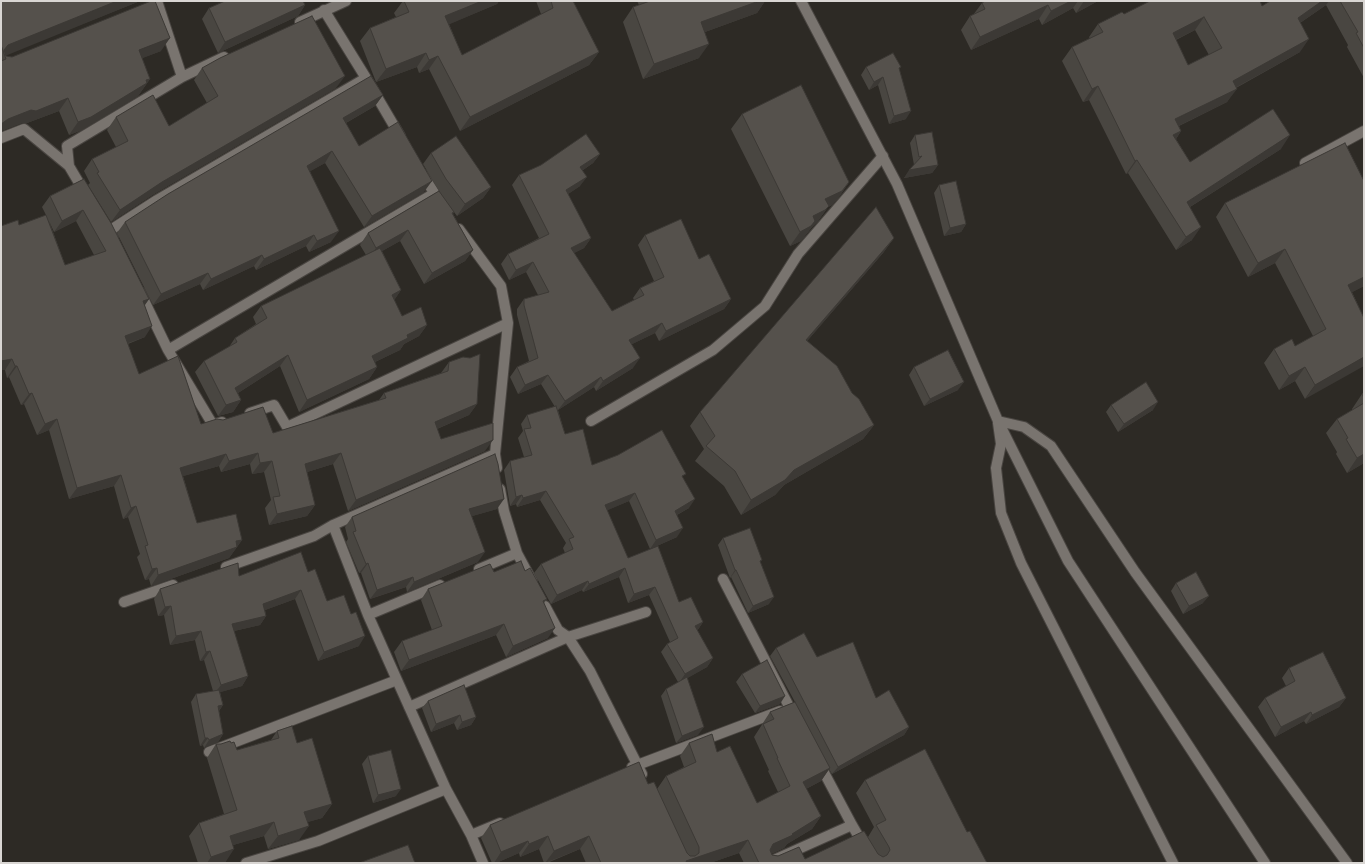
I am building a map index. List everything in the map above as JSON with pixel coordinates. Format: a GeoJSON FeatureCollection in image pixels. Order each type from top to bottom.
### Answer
{"type":"FeatureCollection","features":[{"type":"Feature","properties":{"kind":"street"},"geometry":{"type":"LineString","coordinates":[[289,27],[346,1]]}},
{"type":"Feature","properties":{"kind":"street"},"geometry":{"type":"LineString","coordinates":[[801,1],[897,184],[998,421],[1068,561],[1265,863]]}},
{"type":"Feature","properties":{"kind":"street"},"geometry":{"type":"LineString","coordinates":[[155,2],[182,77]]}},
{"type":"Feature","properties":{"kind":"street"},"geometry":{"type":"LineString","coordinates":[[324,10],[366,78],[405,146]]}},
{"type":"Feature","properties":{"kind":"street"},"geometry":{"type":"LineString","coordinates":[[69,166],[67,146],[182,77],[232,54]]}},
{"type":"Feature","properties":{"kind":"street"},"geometry":{"type":"LineString","coordinates":[[116,245],[107,228],[366,78]]}},
{"type":"Feature","properties":{"kind":"street"},"geometry":{"type":"LineString","coordinates":[[1,138],[24,129],[69,166],[89,199]]}},
{"type":"Feature","properties":{"kind":"street"},"geometry":{"type":"LineString","coordinates":[[1299,166],[1364,132]]}},
{"type":"Feature","properties":{"kind":"street"},"geometry":{"type":"LineString","coordinates":[[592,420],[713,350],[765,306],[798,254],[883,156]]}},
{"type":"Feature","properties":{"kind":"street"},"geometry":{"type":"LineString","coordinates":[[417,166],[433,194],[501,286],[508,323],[495,454],[504,512],[517,552],[558,630],[568,637],[590,671],[648,786]]}},
{"type":"Feature","properties":{"kind":"street"},"geometry":{"type":"LineString","coordinates":[[168,350],[433,194]]}},
{"type":"Feature","properties":{"kind":"street"},"geometry":{"type":"LineString","coordinates":[[134,280],[168,350],[213,425],[274,405],[287,427],[508,323]]}},
{"type":"Feature","properties":{"kind":"street"},"geometry":{"type":"LineString","coordinates":[[998,421],[1001,444],[996,468],[1001,512],[1021,563],[1173,863]]}},
{"type":"Feature","properties":{"kind":"street"},"geometry":{"type":"LineString","coordinates":[[998,421],[1024,427],[1050,446],[1135,572],[1347,863]]}},
{"type":"Feature","properties":{"kind":"street"},"geometry":{"type":"LineString","coordinates":[[219,569],[314,536],[333,525],[495,454]]}},
{"type":"Feature","properties":{"kind":"street"},"geometry":{"type":"LineString","coordinates":[[333,525],[368,616],[446,789],[471,835],[482,863]]}},
{"type":"Feature","properties":{"kind":"street"},"geometry":{"type":"LineString","coordinates":[[467,574],[517,552]]}},
{"type":"Feature","properties":{"kind":"street"},"geometry":{"type":"LineString","coordinates":[[723,579],[800,728]]}},
{"type":"Feature","properties":{"kind":"street"},"geometry":{"type":"LineString","coordinates":[[124,602],[182,582]]}},
{"type":"Feature","properties":{"kind":"street"},"geometry":{"type":"LineString","coordinates":[[368,616],[446,582]]}},
{"type":"Feature","properties":{"kind":"street"},"geometry":{"type":"LineString","coordinates":[[409,707],[568,637],[646,612]]}},
{"type":"Feature","properties":{"kind":"street"},"geometry":{"type":"LineString","coordinates":[[209,752],[397,680]]}},
{"type":"Feature","properties":{"kind":"street"},"geometry":{"type":"LineString","coordinates":[[623,771],[789,707]]}},
{"type":"Feature","properties":{"kind":"street"},"geometry":{"type":"LineString","coordinates":[[815,756],[874,863]]}},
{"type":"Feature","properties":{"kind":"street"},"geometry":{"type":"LineString","coordinates":[[246,863],[318,841],[446,789]]}},
{"type":"Feature","properties":{"kind":"street"},"geometry":{"type":"LineString","coordinates":[[471,835],[507,820]]}},
{"type":"Feature","properties":{"kind":"street"},"geometry":{"type":"LineString","coordinates":[[767,863],[852,825]]}},
{"type":"Feature","properties":{"kind":"building"},"geometry":{"type":"Polygon","coordinates":[[[1,1],[117,1],[8,45],[4,50],[6,56],[12,57],[151,1],[155,1],[170,38],[139,50],[150,79],[146,80],[147,83],[91,117],[78,122],[68,98],[36,111],[31,110],[8,119],[1,124],[1,61],[6,59],[1,45],[1,1]]]}},
{"type":"Feature","properties":{"kind":"building"},"geometry":{"type":"Polygon","coordinates":[[[225,1],[303,1],[305,5],[225,42],[209,8],[225,1]]]}},
{"type":"Feature","properties":{"kind":"building"},"geometry":{"type":"Polygon","coordinates":[[[404,1],[482,1],[445,16],[462,55],[553,8],[551,1],[573,1],[599,52],[470,117],[438,56],[429,60],[426,53],[386,69],[370,28],[409,12],[404,1]]]}},
{"type":"Feature","properties":{"kind":"building"},"geometry":{"type":"Polygon","coordinates":[[[650,1],[759,1],[701,22],[709,44],[654,64],[633,7],[650,1]]]}},
{"type":"Feature","properties":{"kind":"building"},"geometry":{"type":"Polygon","coordinates":[[[985,1],[1071,1],[1051,11],[1048,5],[980,37],[970,16],[985,9],[982,3],[985,1]]]}},
{"type":"Feature","properties":{"kind":"building"},"geometry":{"type":"Polygon","coordinates":[[[1150,1],[1260,1],[1262,6],[1270,1],[1322,1],[1298,18],[1309,39],[1233,81],[1237,89],[1175,119],[1181,131],[1173,135],[1190,162],[1273,109],[1290,135],[1187,202],[1201,227],[1186,237],[1137,160],[1135,161],[1098,86],[1092,89],[1072,47],[1103,32],[1098,24],[1122,12],[1124,14],[1150,1]],[[1204,17],[1173,33],[1188,65],[1222,48],[1204,17]]]}},
{"type":"Feature","properties":{"kind":"building"},"geometry":{"type":"Polygon","coordinates":[[[1340,1],[1364,1],[1364,48],[1356,33],[1358,32],[1340,1]]]}},
{"type":"Feature","properties":{"kind":"building"},"geometry":{"type":"Polygon","coordinates":[[[312,16],[345,76],[162,182],[120,210],[97,173],[99,172],[92,159],[128,141],[116,117],[153,95],[169,126],[218,96],[202,68],[220,58],[312,16]]]}},
{"type":"Feature","properties":{"kind":"building"},"geometry":{"type":"Polygon","coordinates":[[[893,53],[901,67],[899,68],[911,111],[894,116],[883,77],[874,82],[866,67],[893,53]]]}},
{"type":"Feature","properties":{"kind":"building"},"geometry":{"type":"Polygon","coordinates":[[[371,76],[383,95],[343,118],[359,146],[398,122],[432,181],[372,216],[332,151],[307,166],[339,231],[317,241],[314,235],[264,259],[262,255],[211,279],[208,273],[161,294],[125,222],[168,194],[371,76]]]}},
{"type":"Feature","properties":{"kind":"building"},"geometry":{"type":"Polygon","coordinates":[[[801,85],[849,182],[842,191],[825,199],[829,206],[825,210],[813,216],[815,221],[811,226],[800,232],[742,114],[801,85]]]}},
{"type":"Feature","properties":{"kind":"building"},"geometry":{"type":"Polygon","coordinates":[[[932,132],[938,165],[909,170],[922,156],[919,157],[915,135],[932,132]]]}},
{"type":"Feature","properties":{"kind":"building"},"geometry":{"type":"Polygon","coordinates":[[[586,134],[600,154],[580,167],[587,177],[566,190],[591,238],[571,248],[612,311],[644,295],[640,288],[664,277],[645,235],[681,219],[699,259],[709,254],[731,299],[666,331],[662,323],[629,340],[640,358],[603,381],[601,377],[565,401],[548,375],[525,385],[517,367],[538,358],[524,305],[524,299],[549,292],[533,262],[516,270],[508,254],[549,234],[519,175],[541,165],[586,134]]]}},
{"type":"Feature","properties":{"kind":"building"},"geometry":{"type":"Polygon","coordinates":[[[456,136],[491,187],[465,204],[446,179],[431,153],[456,136]]]}},
{"type":"Feature","properties":{"kind":"building"},"geometry":{"type":"Polygon","coordinates":[[[1345,143],[1364,181],[1364,277],[1348,285],[1364,318],[1364,357],[1315,385],[1305,367],[1289,376],[1274,349],[1292,339],[1295,346],[1326,329],[1285,249],[1258,263],[1225,203],[1345,143]]]}},
{"type":"Feature","properties":{"kind":"building"},"geometry":{"type":"Polygon","coordinates":[[[84,179],[111,223],[149,299],[143,301],[152,326],[125,336],[139,374],[178,356],[201,424],[217,419],[223,420],[263,407],[273,433],[386,398],[384,393],[448,371],[449,362],[463,357],[470,358],[480,354],[477,404],[435,422],[441,439],[493,423],[493,440],[356,500],[341,453],[305,464],[315,505],[277,514],[273,497],[280,496],[272,461],[260,463],[258,453],[229,461],[226,454],[180,468],[197,523],[236,514],[242,540],[236,541],[237,547],[158,575],[157,568],[152,569],[145,546],[148,545],[136,506],[131,508],[121,475],[77,488],[57,419],[45,424],[32,393],[29,394],[17,366],[15,366],[12,359],[1,361],[1,226],[18,220],[19,225],[46,215],[65,265],[106,251],[83,210],[62,221],[50,196],[84,179]]]}},
{"type":"Feature","properties":{"kind":"building"},"geometry":{"type":"Polygon","coordinates":[[[956,181],[966,224],[950,228],[939,185],[956,181]]]}},
{"type":"Feature","properties":{"kind":"building"},"geometry":{"type":"Polygon","coordinates":[[[439,191],[454,212],[452,213],[473,250],[432,273],[408,230],[376,248],[368,233],[439,191]]]}},
{"type":"Feature","properties":{"kind":"building"},"geometry":{"type":"Polygon","coordinates":[[[876,207],[894,238],[806,340],[837,366],[852,393],[859,399],[874,425],[794,470],[785,480],[751,500],[735,471],[706,446],[715,436],[700,412],[876,207]]]}},
{"type":"Feature","properties":{"kind":"building"},"geometry":{"type":"Polygon","coordinates":[[[380,248],[401,290],[392,295],[402,316],[421,307],[427,325],[407,335],[408,338],[372,356],[377,367],[307,400],[288,355],[235,388],[241,400],[226,405],[204,361],[237,342],[235,338],[267,318],[261,306],[380,248]]]}},
{"type":"Feature","properties":{"kind":"building"},"geometry":{"type":"Polygon","coordinates":[[[948,350],[964,382],[930,399],[914,367],[948,350]]]}},
{"type":"Feature","properties":{"kind":"building"},"geometry":{"type":"Polygon","coordinates":[[[1146,382],[1158,402],[1124,424],[1111,405],[1146,382]]]}},
{"type":"Feature","properties":{"kind":"building"},"geometry":{"type":"Polygon","coordinates":[[[1364,403],[1364,454],[1357,458],[1337,419],[1364,403]]]}},
{"type":"Feature","properties":{"kind":"building"},"geometry":{"type":"Polygon","coordinates":[[[556,406],[565,434],[583,429],[592,465],[618,455],[662,430],[686,474],[682,476],[695,499],[675,511],[683,528],[656,540],[635,493],[605,505],[628,558],[658,546],[679,602],[691,597],[703,622],[695,626],[713,658],[685,674],[667,644],[678,638],[655,587],[634,594],[625,568],[589,584],[588,581],[557,595],[541,564],[573,549],[569,539],[574,537],[546,491],[523,498],[522,495],[516,497],[510,461],[532,455],[524,429],[531,428],[527,415],[556,406]]]}},
{"type":"Feature","properties":{"kind":"building"},"geometry":{"type":"Polygon","coordinates":[[[495,454],[504,499],[469,509],[485,552],[414,582],[413,577],[377,590],[368,563],[366,564],[353,532],[356,531],[352,517],[495,454]]]}},
{"type":"Feature","properties":{"kind":"building"},"geometry":{"type":"Polygon","coordinates":[[[750,528],[762,560],[760,561],[774,597],[753,606],[735,570],[723,538],[750,528]]]}},
{"type":"Feature","properties":{"kind":"building"},"geometry":{"type":"Polygon","coordinates":[[[301,552],[308,572],[315,569],[327,601],[344,595],[351,614],[356,612],[365,636],[324,652],[301,590],[263,604],[266,616],[232,624],[248,676],[221,685],[210,651],[206,652],[201,631],[176,636],[171,606],[165,607],[160,589],[238,563],[239,576],[301,552]]]}},
{"type":"Feature","properties":{"kind":"building"},"geometry":{"type":"Polygon","coordinates":[[[521,561],[525,571],[530,568],[547,599],[543,601],[555,628],[513,646],[504,624],[409,660],[402,641],[442,626],[428,589],[490,564],[494,572],[521,561]]]}},
{"type":"Feature","properties":{"kind":"building"},"geometry":{"type":"Polygon","coordinates":[[[1196,572],[1209,596],[1189,606],[1176,583],[1196,572]]]}},
{"type":"Feature","properties":{"kind":"building"},"geometry":{"type":"Polygon","coordinates":[[[804,633],[817,657],[853,642],[876,698],[889,690],[909,727],[838,767],[776,648],[804,633]]]}},
{"type":"Feature","properties":{"kind":"building"},"geometry":{"type":"Polygon","coordinates":[[[1323,652],[1346,698],[1312,715],[1311,712],[1281,727],[1265,698],[1295,681],[1289,668],[1323,652]]]}},
{"type":"Feature","properties":{"kind":"building"},"geometry":{"type":"Polygon","coordinates":[[[767,660],[785,696],[760,706],[742,674],[767,660]]]}},
{"type":"Feature","properties":{"kind":"building"},"geometry":{"type":"Polygon","coordinates":[[[687,677],[704,727],[682,736],[666,689],[687,677]]]}},
{"type":"Feature","properties":{"kind":"building"},"geometry":{"type":"Polygon","coordinates":[[[464,685],[476,717],[462,722],[460,715],[436,724],[428,701],[464,685]]]}},
{"type":"Feature","properties":{"kind":"building"},"geometry":{"type":"Polygon","coordinates":[[[219,690],[223,705],[218,706],[223,734],[209,740],[208,738],[205,738],[196,694],[219,690]]]}},
{"type":"Feature","properties":{"kind":"building"},"geometry":{"type":"Polygon","coordinates":[[[795,702],[830,768],[803,782],[821,816],[792,834],[793,835],[773,844],[770,850],[772,855],[778,856],[799,847],[805,859],[864,831],[878,854],[883,857],[887,855],[890,850],[889,847],[876,825],[886,820],[865,780],[925,749],[967,832],[970,831],[987,863],[759,863],[748,840],[686,861],[687,863],[601,863],[589,836],[554,851],[548,836],[529,844],[528,841],[501,852],[490,825],[639,762],[648,784],[654,782],[687,853],[690,856],[695,856],[699,853],[699,847],[666,776],[696,762],[689,743],[712,734],[717,752],[730,746],[757,803],[790,786],[763,724],[774,719],[770,712],[795,702]]]}},
{"type":"Feature","properties":{"kind":"building"},"geometry":{"type":"Polygon","coordinates":[[[292,726],[297,743],[312,738],[332,804],[304,812],[309,826],[278,836],[274,822],[230,836],[234,849],[211,857],[199,823],[237,810],[216,744],[230,741],[231,743],[234,742],[237,750],[279,738],[277,731],[292,726]]]}},
{"type":"Feature","properties":{"kind":"building"},"geometry":{"type":"Polygon","coordinates":[[[391,750],[401,789],[378,795],[368,756],[391,750]]]}},
{"type":"Feature","properties":{"kind":"building"},"geometry":{"type":"Polygon","coordinates":[[[408,845],[415,863],[359,863],[408,845]]]}}]}
